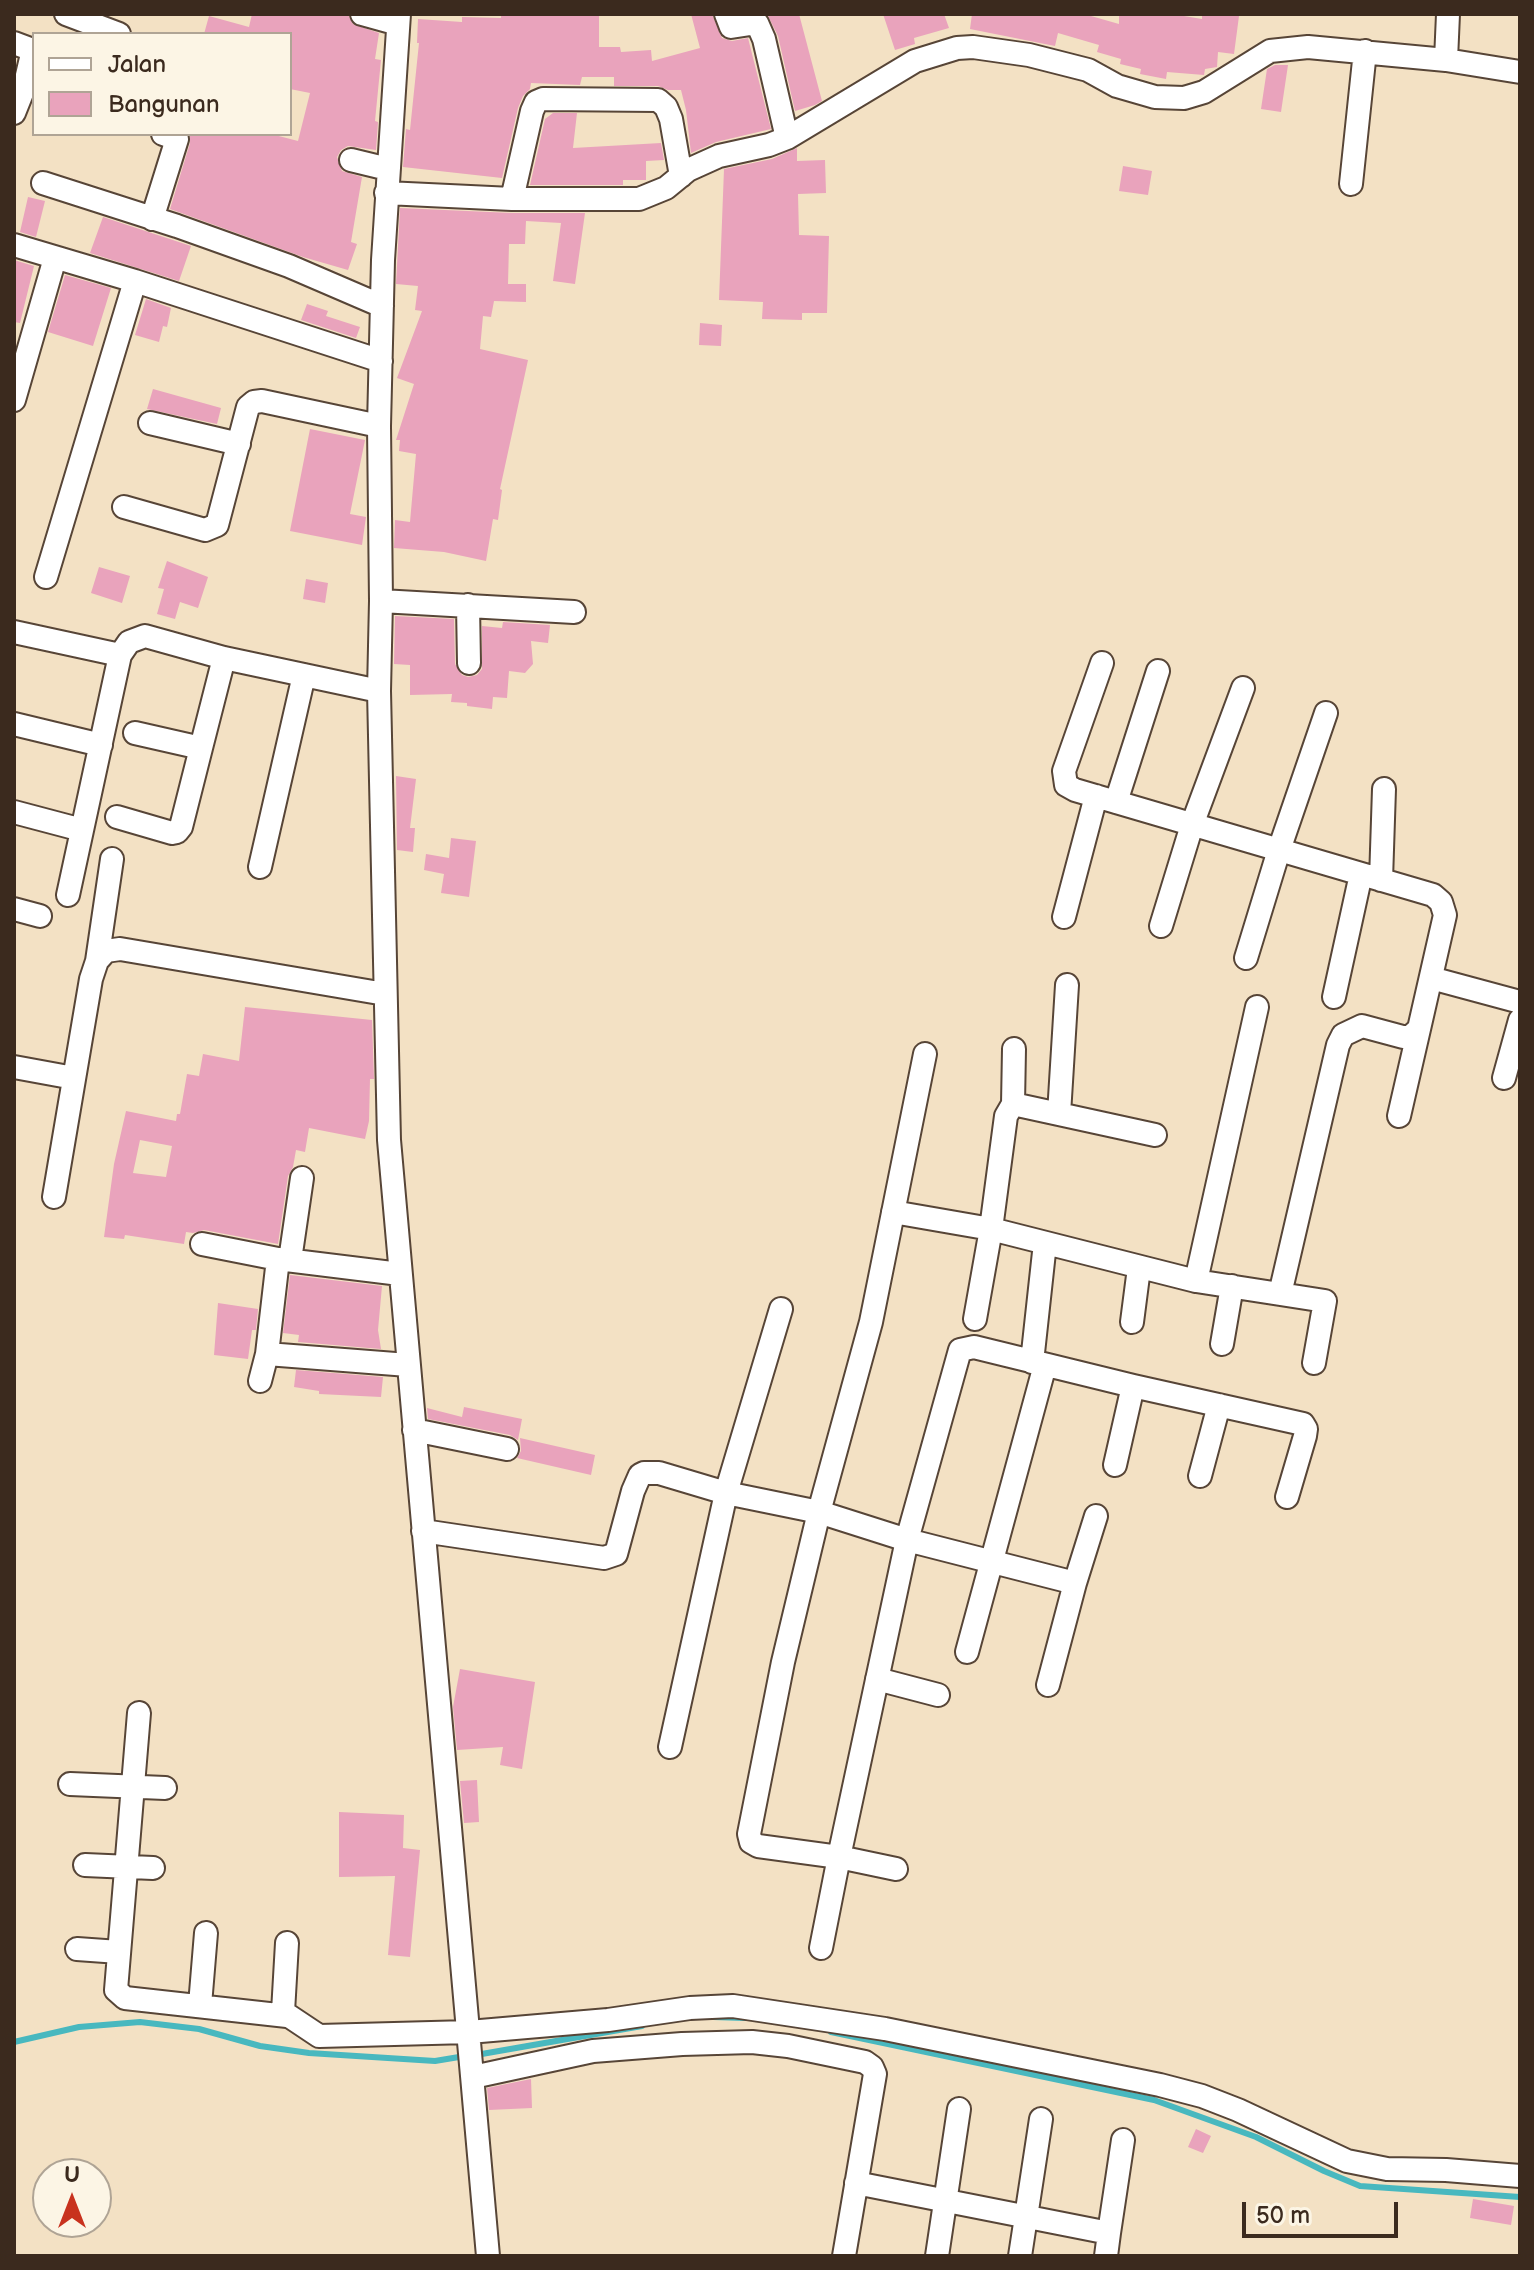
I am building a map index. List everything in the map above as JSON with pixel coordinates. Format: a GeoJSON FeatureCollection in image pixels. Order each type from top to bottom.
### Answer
{"type":"FeatureCollection","features":[{"type":"Feature","properties":{"kind":"street"},"geometry":{"type":"LineString","coordinates":[[66,14],[114,32]]}},
{"type":"Feature","properties":{"kind":"street"},"geometry":{"type":"LineString","coordinates":[[362,14],[399,19],[386,193],[379,426],[379,691],[389,1140],[488,2256]]}},
{"type":"Feature","properties":{"kind":"street"},"geometry":{"type":"LineString","coordinates":[[726,14],[731,27],[763,18],[764,39],[787,138]]}},
{"type":"Feature","properties":{"kind":"street"},"geometry":{"type":"LineString","coordinates":[[1446,60],[1448,14]]}},
{"type":"Feature","properties":{"kind":"street"},"geometry":{"type":"LineString","coordinates":[[14,43],[30,49],[32,54],[29,90],[14,113]]}},
{"type":"Feature","properties":{"kind":"street"},"geometry":{"type":"LineString","coordinates":[[386,193],[512,199],[639,199],[666,188],[688,170],[719,156],[787,138],[915,61],[957,48],[973,47],[1029,55],[1088,70],[1117,86],[1155,97],[1184,98],[1204,92],[1270,51],[1308,47],[1446,60],[1520,72]]}},
{"type":"Feature","properties":{"kind":"street"},"geometry":{"type":"LineString","coordinates":[[1351,184],[1365,51]]}},
{"type":"Feature","properties":{"kind":"street"},"geometry":{"type":"LineString","coordinates":[[512,199],[532,111],[536,102],[543,99],[658,100],[666,107],[671,119],[681,176]]}},
{"type":"Feature","properties":{"kind":"street"},"geometry":{"type":"LineString","coordinates":[[152,219],[173,136]]}},
{"type":"Feature","properties":{"kind":"street"},"geometry":{"type":"LineString","coordinates":[[351,160],[388,169]]}},
{"type":"Feature","properties":{"kind":"street"},"geometry":{"type":"LineString","coordinates":[[43,183],[289,266],[382,306]]}},
{"type":"Feature","properties":{"kind":"street"},"geometry":{"type":"LineString","coordinates":[[14,245],[381,361]]}},
{"type":"Feature","properties":{"kind":"street"},"geometry":{"type":"LineString","coordinates":[[14,400],[55,258]]}},
{"type":"Feature","properties":{"kind":"street"},"geometry":{"type":"LineString","coordinates":[[46,577],[135,281]]}},
{"type":"Feature","properties":{"kind":"street"},"geometry":{"type":"LineString","coordinates":[[124,507],[205,530],[217,525],[248,407],[254,402],[262,401],[379,426]]}},
{"type":"Feature","properties":{"kind":"street"},"geometry":{"type":"LineString","coordinates":[[150,423],[239,444]]}},
{"type":"Feature","properties":{"kind":"street"},"geometry":{"type":"LineString","coordinates":[[381,601],[574,612]]}},
{"type":"Feature","properties":{"kind":"street"},"geometry":{"type":"LineString","coordinates":[[468,605],[469,663]]}},
{"type":"Feature","properties":{"kind":"street"},"geometry":{"type":"LineString","coordinates":[[14,632],[120,655]]}},
{"type":"Feature","properties":{"kind":"street"},"geometry":{"type":"LineString","coordinates":[[68,895],[120,655],[129,642],[145,636],[224,658],[379,691]]}},
{"type":"Feature","properties":{"kind":"street"},"geometry":{"type":"LineString","coordinates":[[117,817],[172,833],[181,827],[224,658]]}},
{"type":"Feature","properties":{"kind":"street"},"geometry":{"type":"LineString","coordinates":[[1102,663],[1063,779],[1066,785],[1433,895],[1441,902],[1445,915],[1399,1116]]}},
{"type":"Feature","properties":{"kind":"street"},"geometry":{"type":"LineString","coordinates":[[1064,917],[1106,799],[1158,671]]}},
{"type":"Feature","properties":{"kind":"street"},"geometry":{"type":"LineString","coordinates":[[260,867],[304,675]]}},
{"type":"Feature","properties":{"kind":"street"},"geometry":{"type":"LineString","coordinates":[[1161,926],[1192,825],[1243,688]]}},
{"type":"Feature","properties":{"kind":"street"},"geometry":{"type":"LineString","coordinates":[[1246,958],[1326,713]]}},
{"type":"Feature","properties":{"kind":"street"},"geometry":{"type":"LineString","coordinates":[[14,724],[101,745]]}},
{"type":"Feature","properties":{"kind":"street"},"geometry":{"type":"LineString","coordinates":[[135,733],[201,748]]}},
{"type":"Feature","properties":{"kind":"street"},"geometry":{"type":"LineString","coordinates":[[1334,997],[1371,877],[1384,789]]}},
{"type":"Feature","properties":{"kind":"street"},"geometry":{"type":"LineString","coordinates":[[14,812],[82,830]]}},
{"type":"Feature","properties":{"kind":"street"},"geometry":{"type":"LineString","coordinates":[[54,1197],[97,961],[112,859]]}},
{"type":"Feature","properties":{"kind":"street"},"geometry":{"type":"LineString","coordinates":[[14,909],[40,916]]}},
{"type":"Feature","properties":{"kind":"street"},"geometry":{"type":"LineString","coordinates":[[97,961],[106,951],[120,949],[385,994]]}},
{"type":"Feature","properties":{"kind":"street"},"geometry":{"type":"LineString","coordinates":[[1431,978],[1520,1002]]}},
{"type":"Feature","properties":{"kind":"street"},"geometry":{"type":"LineString","coordinates":[[1059,1114],[1067,985]]}},
{"type":"Feature","properties":{"kind":"street"},"geometry":{"type":"LineString","coordinates":[[1196,1281],[1257,1007]]}},
{"type":"Feature","properties":{"kind":"street"},"geometry":{"type":"LineString","coordinates":[[1504,1078],[1520,1020]]}},
{"type":"Feature","properties":{"kind":"street"},"geometry":{"type":"LineString","coordinates":[[1280,1294],[1338,1045],[1343,1035],[1362,1026],[1403,1037],[1410,1037],[1419,1029]]}},
{"type":"Feature","properties":{"kind":"street"},"geometry":{"type":"LineString","coordinates":[[975,1319],[1006,1116],[1013,1104],[1014,1049]]}},
{"type":"Feature","properties":{"kind":"street"},"geometry":{"type":"LineString","coordinates":[[896,1869],[839,1857],[758,1846],[751,1842],[749,1834],[783,1662],[819,1512],[871,1322],[925,1054]]}},
{"type":"Feature","properties":{"kind":"street"},"geometry":{"type":"LineString","coordinates":[[14,1067],[74,1078]]}},
{"type":"Feature","properties":{"kind":"street"},"geometry":{"type":"LineString","coordinates":[[1013,1104],[1155,1135]]}},
{"type":"Feature","properties":{"kind":"street"},"geometry":{"type":"LineString","coordinates":[[260,1381],[302,1178]]}},
{"type":"Feature","properties":{"kind":"street"},"geometry":{"type":"LineString","coordinates":[[893,1212],[991,1229],[1196,1281],[1325,1301],[1314,1363]]}},
{"type":"Feature","properties":{"kind":"street"},"geometry":{"type":"LineString","coordinates":[[967,1652],[992,1562],[1038,1364],[1045,1243]]}},
{"type":"Feature","properties":{"kind":"street"},"geometry":{"type":"LineString","coordinates":[[202,1244],[284,1260],[400,1274]]}},
{"type":"Feature","properties":{"kind":"street"},"geometry":{"type":"LineString","coordinates":[[1132,1322],[1139,1268]]}},
{"type":"Feature","properties":{"kind":"street"},"geometry":{"type":"LineString","coordinates":[[1222,1344],[1232,1286]]}},
{"type":"Feature","properties":{"kind":"street"},"geometry":{"type":"LineString","coordinates":[[670,1747],[726,1493],[781,1309]]}},
{"type":"Feature","properties":{"kind":"street"},"geometry":{"type":"LineString","coordinates":[[821,1948],[907,1540],[960,1350],[974,1347],[1303,1424],[1305,1436],[1287,1497]]}},
{"type":"Feature","properties":{"kind":"street"},"geometry":{"type":"LineString","coordinates":[[267,1354],[408,1365]]}},
{"type":"Feature","properties":{"kind":"street"},"geometry":{"type":"LineString","coordinates":[[1115,1465],[1133,1386]]}},
{"type":"Feature","properties":{"kind":"street"},"geometry":{"type":"LineString","coordinates":[[1200,1476],[1219,1405]]}},
{"type":"Feature","properties":{"kind":"street"},"geometry":{"type":"LineString","coordinates":[[414,1430],[507,1449]]}},
{"type":"Feature","properties":{"kind":"street"},"geometry":{"type":"LineString","coordinates":[[423,1531],[604,1558],[616,1554],[640,1475],[659,1473],[726,1493],[819,1512],[907,1540],[1075,1583]]}},
{"type":"Feature","properties":{"kind":"street"},"geometry":{"type":"LineString","coordinates":[[1048,1685],[1096,1516]]}},
{"type":"Feature","properties":{"kind":"street"},"geometry":{"type":"LineString","coordinates":[[877,1679],[938,1695]]}},
{"type":"Feature","properties":{"kind":"street"},"geometry":{"type":"LineString","coordinates":[[139,1713],[116,1990],[120,1996],[287,2016],[319,2036],[469,2038],[690,2008],[733,2006],[885,2029],[1160,2085],[1238,2110],[1347,2161],[1387,2169],[1520,2176]]}},
{"type":"Feature","properties":{"kind":"street"},"geometry":{"type":"LineString","coordinates":[[70,1784],[165,1788]]}},
{"type":"Feature","properties":{"kind":"street"},"geometry":{"type":"LineString","coordinates":[[85,1865],[153,1868]]}},
{"type":"Feature","properties":{"kind":"street"},"geometry":{"type":"LineString","coordinates":[[200,2005],[206,1933]]}},
{"type":"Feature","properties":{"kind":"street"},"geometry":{"type":"LineString","coordinates":[[287,1943],[282,2006],[287,2016]]}},
{"type":"Feature","properties":{"kind":"street"},"geometry":{"type":"LineString","coordinates":[[77,1949],[119,1952]]}},
{"type":"Feature","properties":{"kind":"street"},"geometry":{"type":"LineString","coordinates":[[472,2072],[593,2051],[682,2044],[764,2043],[865,2062],[875,2074],[844,2256]]}},
{"type":"Feature","properties":{"kind":"street"},"geometry":{"type":"LineString","coordinates":[[937,2256],[959,2109]]}},
{"type":"Feature","properties":{"kind":"street"},"geometry":{"type":"LineString","coordinates":[[1020,2256],[1041,2119]]}},
{"type":"Feature","properties":{"kind":"street"},"geometry":{"type":"LineString","coordinates":[[1106,2256],[1123,2140]]}},
{"type":"Feature","properties":{"kind":"street"},"geometry":{"type":"LineString","coordinates":[[856,2183],[1109,2233]]}},
{"type":"Feature","properties":{"kind":"building"},"geometry":{"type":"Polygon","coordinates":[[[252,14],[348,14],[353,24],[379,33],[375,59],[381,60],[375,121],[378,122],[376,150],[348,146],[337,157],[342,171],[362,177],[351,242],[357,244],[348,270],[170,209],[190,136],[279,136],[298,141],[310,93],[292,89],[292,32],[205,32],[209,16],[249,27],[252,14]]]}},
{"type":"Feature","properties":{"kind":"building"},"geometry":{"type":"Polygon","coordinates":[[[501,14],[599,14],[599,47],[620,47],[621,52],[651,50],[652,61],[700,48],[691,14],[712,14],[722,38],[732,41],[748,38],[771,129],[716,142],[691,153],[681,90],[658,86],[614,86],[614,77],[582,77],[580,85],[531,83],[518,108],[502,178],[403,167],[419,43],[418,19],[462,22],[462,17],[501,18],[501,14]]]}},
{"type":"Feature","properties":{"kind":"building"},"geometry":{"type":"Polygon","coordinates":[[[767,14],[799,14],[822,101],[795,111],[778,36],[767,14]]]}},
{"type":"Feature","properties":{"kind":"building"},"geometry":{"type":"Polygon","coordinates":[[[883,14],[944,14],[949,28],[914,38],[915,44],[895,50],[883,14]]]}},
{"type":"Feature","properties":{"kind":"building"},"geometry":{"type":"Polygon","coordinates":[[[972,14],[1084,14],[1119,24],[1119,14],[1172,14],[1202,19],[1202,14],[1239,16],[1234,54],[1218,52],[1217,67],[1205,69],[1204,75],[1167,72],[1166,79],[1140,74],[1141,69],[1120,64],[1121,59],[1097,52],[1099,45],[1058,33],[1055,46],[970,29],[972,14]]]}},
{"type":"Feature","properties":{"kind":"building"},"geometry":{"type":"Polygon","coordinates":[[[1275,65],[1288,65],[1281,112],[1261,109],[1267,69],[1275,65]]]}},
{"type":"Feature","properties":{"kind":"building"},"geometry":{"type":"Polygon","coordinates":[[[553,113],[577,113],[573,148],[661,143],[664,160],[646,161],[646,180],[623,180],[623,185],[530,185],[545,119],[553,113]]]}},
{"type":"Feature","properties":{"kind":"building"},"geometry":{"type":"Polygon","coordinates":[[[797,148],[797,161],[825,160],[826,193],[798,194],[799,235],[829,236],[827,313],[802,313],[802,320],[762,319],[763,302],[719,300],[724,169],[772,159],[797,148]]]}},
{"type":"Feature","properties":{"kind":"building"},"geometry":{"type":"Polygon","coordinates":[[[1123,166],[1152,171],[1148,195],[1119,191],[1123,166]]]}},
{"type":"Feature","properties":{"kind":"building"},"geometry":{"type":"Polygon","coordinates":[[[28,197],[45,201],[36,237],[20,232],[28,197]]]}},
{"type":"Feature","properties":{"kind":"building"},"geometry":{"type":"Polygon","coordinates":[[[400,208],[585,213],[575,284],[553,281],[561,223],[526,221],[525,244],[509,244],[508,284],[526,284],[526,302],[494,301],[491,317],[483,316],[480,349],[528,360],[500,489],[498,520],[493,519],[486,561],[444,552],[394,548],[395,520],[410,522],[416,454],[399,451],[400,440],[396,440],[414,384],[397,378],[422,311],[415,310],[418,286],[396,284],[400,208]]]}},
{"type":"Feature","properties":{"kind":"building"},"geometry":{"type":"Polygon","coordinates":[[[103,217],[191,246],[179,281],[90,253],[103,217]]]}},
{"type":"Feature","properties":{"kind":"building"},"geometry":{"type":"Polygon","coordinates":[[[14,260],[34,266],[20,323],[14,322],[14,260]]]}},
{"type":"Feature","properties":{"kind":"building"},"geometry":{"type":"Polygon","coordinates":[[[65,275],[111,288],[93,346],[48,332],[65,275]]]}},
{"type":"Feature","properties":{"kind":"building"},"geometry":{"type":"Polygon","coordinates":[[[146,299],[171,308],[167,327],[163,326],[159,342],[135,335],[146,299]]]}},
{"type":"Feature","properties":{"kind":"building"},"geometry":{"type":"Polygon","coordinates":[[[307,304],[328,311],[326,316],[360,327],[356,338],[301,320],[307,304]]]}},
{"type":"Feature","properties":{"kind":"building"},"geometry":{"type":"Polygon","coordinates":[[[700,323],[722,325],[721,346],[699,345],[700,323]]]}},
{"type":"Feature","properties":{"kind":"building"},"geometry":{"type":"Polygon","coordinates":[[[153,389],[221,408],[217,424],[147,409],[153,389]]]}},
{"type":"Feature","properties":{"kind":"building"},"geometry":{"type":"Polygon","coordinates":[[[310,429],[365,440],[350,514],[366,517],[362,545],[290,531],[310,429]]]}},
{"type":"Feature","properties":{"kind":"building"},"geometry":{"type":"Polygon","coordinates":[[[167,561],[208,577],[198,608],[180,602],[175,619],[157,614],[164,589],[158,588],[167,561]]]}},
{"type":"Feature","properties":{"kind":"building"},"geometry":{"type":"Polygon","coordinates":[[[99,567],[130,576],[122,603],[91,593],[99,567]]]}},
{"type":"Feature","properties":{"kind":"building"},"geometry":{"type":"Polygon","coordinates":[[[306,579],[328,583],[325,603],[303,599],[306,579]]]}},
{"type":"Feature","properties":{"kind":"building"},"geometry":{"type":"Polygon","coordinates":[[[395,616],[454,619],[455,664],[462,675],[468,677],[477,675],[482,669],[482,626],[502,628],[503,622],[550,625],[548,643],[531,641],[533,664],[525,673],[509,671],[507,698],[493,697],[492,709],[467,706],[467,703],[451,702],[452,694],[410,695],[410,665],[394,664],[395,616]]]}},
{"type":"Feature","properties":{"kind":"building"},"geometry":{"type":"Polygon","coordinates":[[[396,776],[416,779],[410,828],[415,828],[413,852],[397,850],[396,776]]]}},
{"type":"Feature","properties":{"kind":"building"},"geometry":{"type":"Polygon","coordinates":[[[451,838],[476,841],[469,897],[441,893],[444,874],[424,870],[426,854],[449,858],[451,838]]]}},
{"type":"Feature","properties":{"kind":"building"},"geometry":{"type":"Polygon","coordinates":[[[245,1007],[372,1020],[374,1079],[370,1079],[369,1121],[365,1139],[309,1128],[305,1152],[296,1150],[288,1176],[278,1244],[204,1230],[186,1232],[184,1244],[125,1235],[124,1239],[104,1237],[114,1164],[126,1111],[176,1121],[187,1074],[199,1076],[203,1054],[239,1061],[245,1007]],[[140,1140],[133,1173],[166,1177],[172,1146],[140,1140]]]}},
{"type":"Feature","properties":{"kind":"building"},"geometry":{"type":"Polygon","coordinates":[[[290,1275],[382,1286],[378,1330],[381,1349],[298,1342],[299,1335],[283,1333],[290,1275]]]}},
{"type":"Feature","properties":{"kind":"building"},"geometry":{"type":"Polygon","coordinates":[[[218,1303],[258,1309],[248,1359],[214,1355],[218,1303]]]}},
{"type":"Feature","properties":{"kind":"building"},"geometry":{"type":"Polygon","coordinates":[[[296,1370],[383,1377],[381,1397],[319,1394],[319,1391],[294,1387],[296,1370]]]}},
{"type":"Feature","properties":{"kind":"building"},"geometry":{"type":"Polygon","coordinates":[[[464,1407],[522,1419],[518,1440],[510,1435],[428,1419],[427,1408],[462,1417],[464,1407]]]}},
{"type":"Feature","properties":{"kind":"building"},"geometry":{"type":"Polygon","coordinates":[[[520,1438],[595,1455],[591,1475],[517,1458],[521,1451],[520,1438]]]}},
{"type":"Feature","properties":{"kind":"building"},"geometry":{"type":"Polygon","coordinates":[[[460,1669],[535,1682],[522,1769],[500,1765],[503,1747],[457,1750],[453,1707],[460,1669]]]}},
{"type":"Feature","properties":{"kind":"building"},"geometry":{"type":"Polygon","coordinates":[[[477,1780],[479,1822],[464,1823],[460,1781],[477,1780]]]}},
{"type":"Feature","properties":{"kind":"building"},"geometry":{"type":"Polygon","coordinates":[[[339,1812],[404,1815],[403,1848],[420,1850],[410,1957],[388,1955],[395,1876],[339,1877],[339,1812]]]}},
{"type":"Feature","properties":{"kind":"building"},"geometry":{"type":"Polygon","coordinates":[[[531,2079],[532,2108],[489,2110],[487,2088],[531,2079]]]}},
{"type":"Feature","properties":{"kind":"building"},"geometry":{"type":"Polygon","coordinates":[[[1196,2129],[1211,2136],[1203,2153],[1188,2147],[1196,2129]]]}},
{"type":"Feature","properties":{"kind":"building"},"geometry":{"type":"Polygon","coordinates":[[[1473,2199],[1514,2206],[1511,2225],[1470,2218],[1473,2199]]]}},
{"type":"Feature","properties":{"kind":"waterway"},"geometry":{"type":"LineString","coordinates":[[713,2017],[745,2018]]}},
{"type":"Feature","properties":{"kind":"waterway"},"geometry":{"type":"LineString","coordinates":[[14,2042],[79,2027],[140,2022],[199,2029],[260,2046],[309,2053],[435,2061],[465,2056]]}},
{"type":"Feature","properties":{"kind":"waterway"},"geometry":{"type":"LineString","coordinates":[[476,2055],[642,2026]]}},
{"type":"Feature","properties":{"kind":"waterway"},"geometry":{"type":"LineString","coordinates":[[831,2032],[1154,2100],[1256,2137],[1360,2186],[1520,2197]]}}]}
